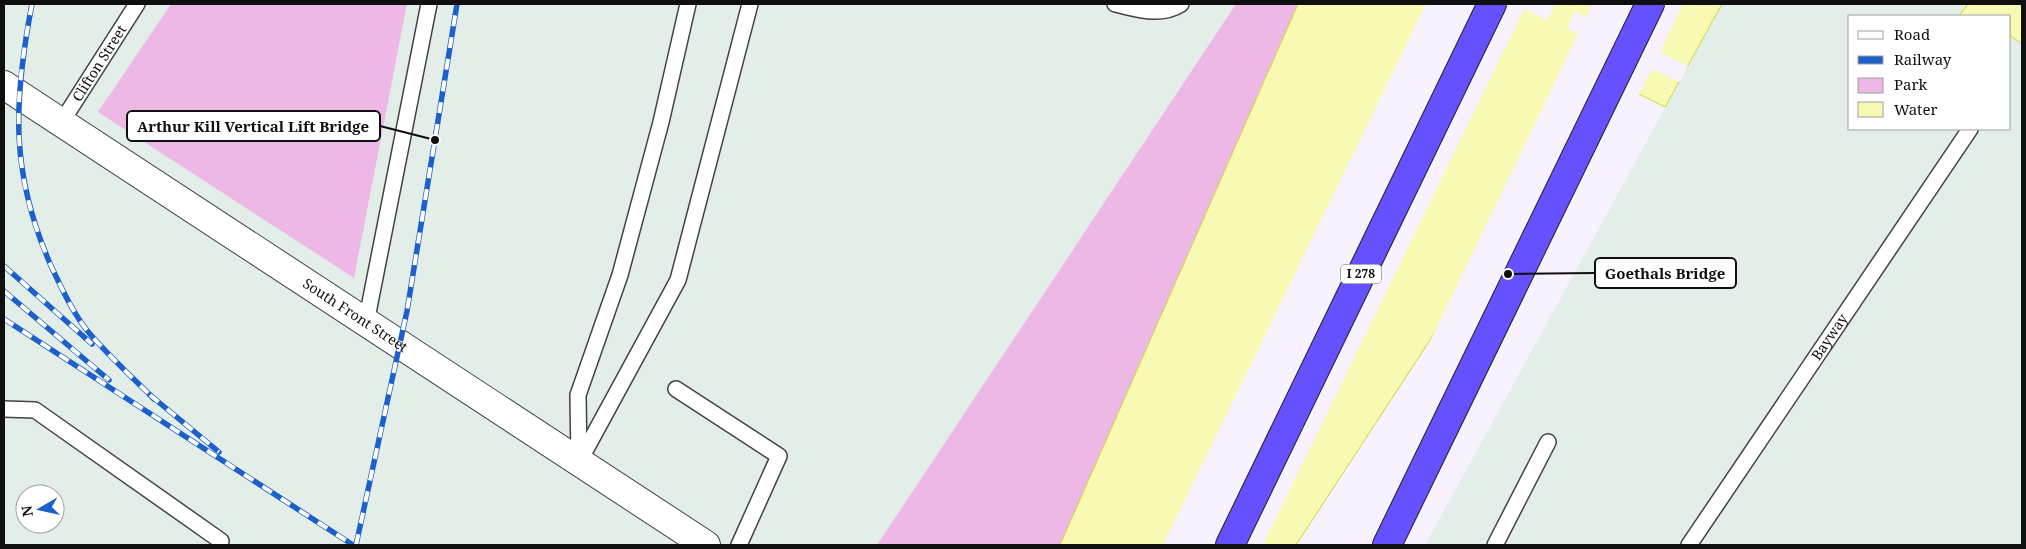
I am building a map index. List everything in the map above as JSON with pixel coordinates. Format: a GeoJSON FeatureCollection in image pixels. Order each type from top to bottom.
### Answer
{"type":"FeatureCollection","features":[{"type":"Feature","properties":{"kind":"highway","name":"I 278"},"geometry":{"type":"LineString","coordinates":[[1230,545],[1492,4]]}},
{"type":"Feature","properties":{"kind":"highway"},"geometry":{"type":"LineString","coordinates":[[1388,545],[1650,4]]}},
{"type":"Feature","properties":{"kind":"street","name":"South Front Street"},"geometry":{"type":"LineString","coordinates":[[4,85],[706,545]]}},
{"type":"Feature","properties":{"kind":"lane","name":"Clifton Street"},"geometry":{"type":"LineString","coordinates":[[61,123],[136,4]]}},
{"type":"Feature","properties":{"kind":"lane"},"geometry":{"type":"LineString","coordinates":[[366,323],[429,4]]}},
{"type":"Feature","properties":{"kind":"lane"},"geometry":{"type":"LineString","coordinates":[[579,462],[578,395],[620,274],[661,122],[688,4]]}},
{"type":"Feature","properties":{"kind":"lane"},"geometry":{"type":"LineString","coordinates":[[579,462],[678,280],[750,4]]}},
{"type":"Feature","properties":{"kind":"lane"},"geometry":{"type":"LineString","coordinates":[[1115,4],[1163,12],[1181,4]]}},
{"type":"Feature","properties":{"kind":"lane","name":"Bayway"},"geometry":{"type":"LineString","coordinates":[[1689,545],[1969,130]]}},
{"type":"Feature","properties":{"kind":"lane"},"geometry":{"type":"LineString","coordinates":[[676,389],[779,456],[739,545]]}},
{"type":"Feature","properties":{"kind":"lane"},"geometry":{"type":"LineString","coordinates":[[4,409],[34,410],[221,541],[219,545]]}},
{"type":"Feature","properties":{"kind":"lane"},"geometry":{"type":"LineString","coordinates":[[1495,545],[1548,442]]}},
{"type":"Feature","properties":{"kind":"shaded area"},"geometry":{"type":"Polygon","coordinates":[[[4,4],[171,4],[99,112],[354,277],[407,4],[1236,4],[877,545],[4,545],[4,4]]]}},
{"type":"Feature","properties":{"kind":"shaded area"},"geometry":{"type":"Polygon","coordinates":[[[1722,4],[1968,4],[1960,15],[1848,15],[1848,130],[2011,130],[2011,36],[2022,44],[2022,545],[1425,545],[1722,4]]]}},
{"type":"Feature","properties":{"kind":"green space"},"geometry":{"type":"Polygon","coordinates":[[[171,4],[407,4],[354,278],[98,112],[171,4]]]}},
{"type":"Feature","properties":{"kind":"green space"},"geometry":{"type":"Polygon","coordinates":[[[1236,4],[1298,4],[1060,545],[877,545],[1236,4]]]}},
{"type":"Feature","properties":{"kind":"water"},"geometry":{"type":"Polygon","coordinates":[[[1298,4],[1722,4],[1665,107],[1623,86],[1570,126],[1296,545],[1060,545],[1298,4]]]}},
{"type":"Feature","properties":{"kind":"water"},"geometry":{"type":"Polygon","coordinates":[[[1968,4],[2022,4],[2022,44],[2011,36],[2011,15],[1960,15],[1968,4]]]}},
{"type":"Feature","properties":{"kind":"pier"},"geometry":{"type":"Polygon","coordinates":[[[1426,4],[1555,4],[1547,20],[1524,9],[1263,545],[1163,545],[1426,4]]]}},
{"type":"Feature","properties":{"kind":"pier"},"geometry":{"type":"Polygon","coordinates":[[[1592,4],[1683,4],[1660,52],[1688,66],[1680,82],[1652,69],[1638,96],[1624,89],[1599,139],[1596,140],[1571,129],[1424,354],[1578,34],[1567,28],[1575,11],[1586,17],[1592,4]]]}},
{"type":"Feature","properties":{"kind":"railway"},"geometry":{"type":"LineString","coordinates":[[32,4],[21,74],[19,138],[28,201],[38,234],[60,285],[84,327],[105,351],[154,399]]}},
{"type":"Feature","properties":{"kind":"railway"},"geometry":{"type":"LineString","coordinates":[[356,545],[407,311],[457,4]]}},
{"type":"Feature","properties":{"kind":"railway"},"geometry":{"type":"LineString","coordinates":[[4,266],[92,344]]}},
{"type":"Feature","properties":{"kind":"railway"},"geometry":{"type":"LineString","coordinates":[[4,291],[109,380]]}},
{"type":"Feature","properties":{"kind":"railway"},"geometry":{"type":"LineString","coordinates":[[4,319],[353,545]]}},
{"type":"Feature","properties":{"kind":"railway"},"geometry":{"type":"LineString","coordinates":[[150,395],[219,452]]}},
{"type":"Feature","properties":{"kind":"place","name":"Arthur Kill Vertical Lift Bridge"},"geometry":{"type":"Point","coordinates":[435,140]}},
{"type":"Feature","properties":{"kind":"place","name":"Goethals Bridge"},"geometry":{"type":"Point","coordinates":[1508,274]}}]}
